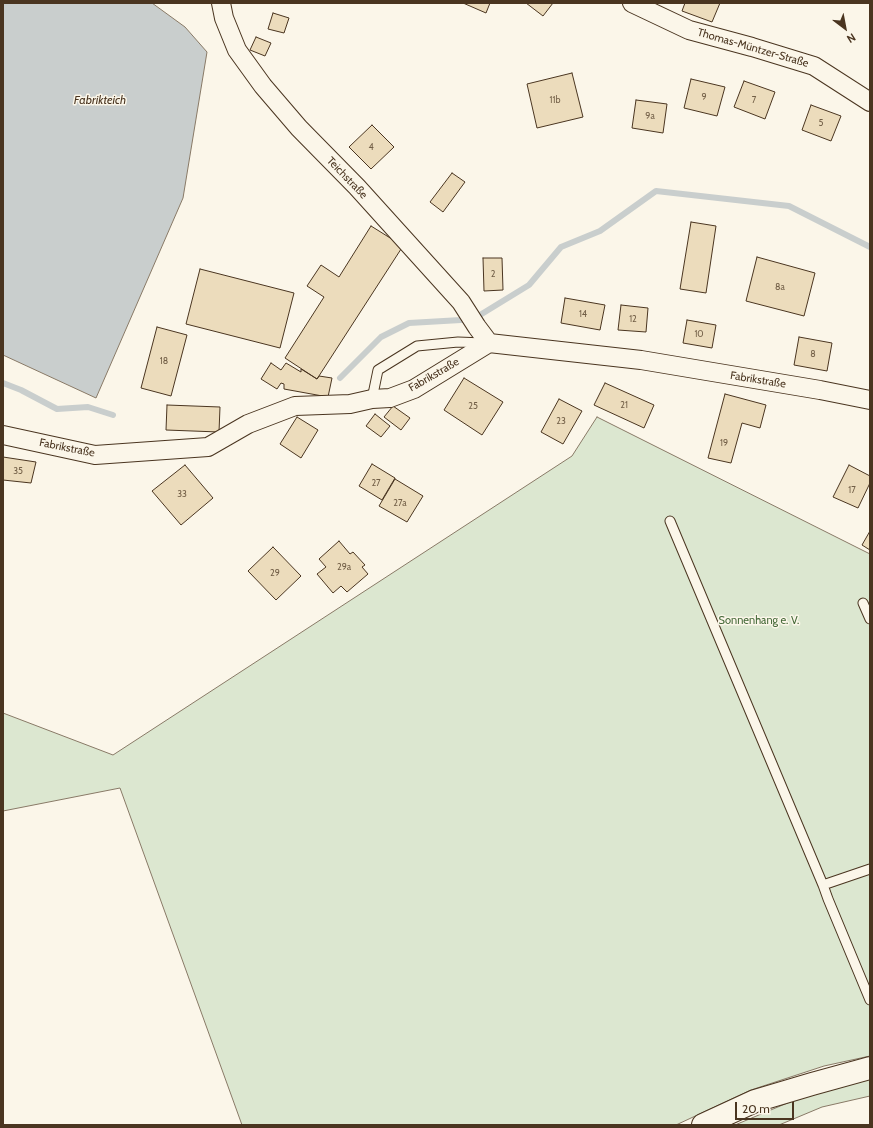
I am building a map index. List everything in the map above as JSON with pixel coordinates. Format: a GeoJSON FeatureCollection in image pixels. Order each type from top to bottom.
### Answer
{"type":"FeatureCollection","features":[{"type":"Feature","properties":{"kind":"street","name":"Teichstraße"},"geometry":{"type":"LineString","coordinates":[[221,3],[224,18],[237,50],[262,86],[299,128],[357,187],[461,302],[489,343]]}},
{"type":"Feature","properties":{"kind":"street","name":"Thomas-Müntzer-Straße"},"geometry":{"type":"LineString","coordinates":[[632,3],[689,30],[814,66],[870,102]]}},
{"type":"Feature","properties":{"kind":"street","name":"Fabrikstraße"},"geometry":{"type":"LineString","coordinates":[[3,435],[95,455],[208,447],[248,424],[295,406],[350,404],[372,399],[390,398],[414,389],[489,343],[640,360],[820,390],[870,400]]}},
{"type":"Feature","properties":{"kind":"street"},"geometry":{"type":"LineString","coordinates":[[703,1125],[756,1102],[812,1084],[870,1068]]}},
{"type":"Feature","properties":{"kind":"lane"},"geometry":{"type":"LineString","coordinates":[[372,399],[378,370],[417,346],[458,342],[489,343]]}},
{"type":"Feature","properties":{"kind":"lane"},"geometry":{"type":"LineString","coordinates":[[670,521],[870,1000]]}},
{"type":"Feature","properties":{"kind":"lane"},"geometry":{"type":"LineString","coordinates":[[863,603],[870,619]]}},
{"type":"Feature","properties":{"kind":"lane"},"geometry":{"type":"LineString","coordinates":[[823,886],[870,869]]}},
{"type":"Feature","properties":{"kind":"green space","name":"Sonnenhang e. V."},"geometry":{"type":"Polygon","coordinates":[[[597,417],[870,554],[870,1056],[824,1066],[751,1090],[676,1125],[242,1125],[120,788],[3,811],[3,713],[113,755],[572,456],[597,417]]]}},
{"type":"Feature","properties":{"kind":"green space"},"geometry":{"type":"Polygon","coordinates":[[[870,1077],[870,1096],[822,1107],[779,1125],[735,1125],[816,1091],[870,1077]]]}},
{"type":"Feature","properties":{"kind":"water","name":"Fabrikteich"},"geometry":{"type":"Polygon","coordinates":[[[3,3],[152,3],[185,27],[207,52],[183,198],[96,398],[3,355],[3,3]]]}},
{"type":"Feature","properties":{"kind":"building"},"geometry":{"type":"Polygon","coordinates":[[[463,3],[490,3],[486,13],[463,3]]]}},
{"type":"Feature","properties":{"kind":"building"},"geometry":{"type":"Polygon","coordinates":[[[526,3],[553,3],[543,16],[526,3]]]}},
{"type":"Feature","properties":{"kind":"building"},"geometry":{"type":"Polygon","coordinates":[[[685,3],[720,3],[712,22],[682,11],[685,3]]]}},
{"type":"Feature","properties":{"kind":"building"},"geometry":{"type":"Polygon","coordinates":[[[273,13],[289,18],[284,33],[268,29],[273,13]]]}},
{"type":"Feature","properties":{"kind":"building"},"geometry":{"type":"Polygon","coordinates":[[[256,37],[271,43],[265,56],[250,50],[256,37]]]}},
{"type":"Feature","properties":{"kind":"building"},"geometry":{"type":"Polygon","coordinates":[[[572,73],[583,117],[537,128],[527,84],[572,73]]]}},
{"type":"Feature","properties":{"kind":"building"},"geometry":{"type":"Polygon","coordinates":[[[691,79],[725,87],[717,116],[684,108],[691,79]]]}},
{"type":"Feature","properties":{"kind":"building"},"geometry":{"type":"Polygon","coordinates":[[[744,81],[775,92],[765,119],[734,107],[744,81]]]}},
{"type":"Feature","properties":{"kind":"building"},"geometry":{"type":"Polygon","coordinates":[[[636,100],[667,104],[663,133],[632,128],[636,100]]]}},
{"type":"Feature","properties":{"kind":"building"},"geometry":{"type":"Polygon","coordinates":[[[811,105],[841,116],[831,141],[802,130],[811,105]]]}},
{"type":"Feature","properties":{"kind":"building"},"geometry":{"type":"Polygon","coordinates":[[[372,125],[394,147],[371,169],[349,147],[372,125]]]}},
{"type":"Feature","properties":{"kind":"building"},"geometry":{"type":"Polygon","coordinates":[[[452,173],[465,182],[443,212],[430,202],[452,173]]]}},
{"type":"Feature","properties":{"kind":"building"},"geometry":{"type":"Polygon","coordinates":[[[691,222],[716,226],[706,293],[680,289],[691,222]]]}},
{"type":"Feature","properties":{"kind":"building"},"geometry":{"type":"Polygon","coordinates":[[[371,226],[403,246],[317,379],[285,358],[324,297],[307,286],[321,265],[339,277],[371,226]]]}},
{"type":"Feature","properties":{"kind":"building"},"geometry":{"type":"Polygon","coordinates":[[[757,257],[815,273],[804,316],[746,301],[757,257]]]}},
{"type":"Feature","properties":{"kind":"building"},"geometry":{"type":"Polygon","coordinates":[[[483,258],[502,258],[503,290],[484,291],[483,258]]]}},
{"type":"Feature","properties":{"kind":"building"},"geometry":{"type":"Polygon","coordinates":[[[200,269],[294,293],[280,348],[186,324],[200,269]]]}},
{"type":"Feature","properties":{"kind":"building"},"geometry":{"type":"Polygon","coordinates":[[[565,298],[605,305],[600,330],[561,323],[565,298]]]}},
{"type":"Feature","properties":{"kind":"building"},"geometry":{"type":"Polygon","coordinates":[[[621,305],[648,308],[646,332],[618,330],[621,305]]]}},
{"type":"Feature","properties":{"kind":"building"},"geometry":{"type":"Polygon","coordinates":[[[687,320],[716,325],[712,348],[683,343],[687,320]]]}},
{"type":"Feature","properties":{"kind":"building"},"geometry":{"type":"Polygon","coordinates":[[[157,327],[187,335],[171,396],[141,388],[157,327]]]}},
{"type":"Feature","properties":{"kind":"building"},"geometry":{"type":"Polygon","coordinates":[[[799,337],[832,343],[827,371],[794,365],[799,337]]]}},
{"type":"Feature","properties":{"kind":"building"},"geometry":{"type":"Polygon","coordinates":[[[271,363],[281,370],[286,363],[301,372],[301,369],[317,379],[319,376],[332,378],[328,397],[284,389],[284,384],[281,383],[277,389],[261,379],[271,363]]]}},
{"type":"Feature","properties":{"kind":"building"},"geometry":{"type":"Polygon","coordinates":[[[464,378],[503,402],[482,435],[444,410],[464,378]]]}},
{"type":"Feature","properties":{"kind":"building"},"geometry":{"type":"Polygon","coordinates":[[[605,383],[654,405],[644,428],[594,405],[605,383]]]}},
{"type":"Feature","properties":{"kind":"building"},"geometry":{"type":"Polygon","coordinates":[[[725,394],[766,405],[760,428],[742,423],[731,463],[708,458],[725,394]]]}},
{"type":"Feature","properties":{"kind":"building"},"geometry":{"type":"Polygon","coordinates":[[[559,399],[582,411],[563,444],[541,432],[559,399]]]}},
{"type":"Feature","properties":{"kind":"building"},"geometry":{"type":"Polygon","coordinates":[[[167,405],[220,407],[219,432],[166,430],[167,405]]]}},
{"type":"Feature","properties":{"kind":"building"},"geometry":{"type":"Polygon","coordinates":[[[393,406],[410,418],[401,430],[384,417],[393,406]]]}},
{"type":"Feature","properties":{"kind":"building"},"geometry":{"type":"Polygon","coordinates":[[[375,414],[390,426],[381,437],[366,426],[375,414]]]}},
{"type":"Feature","properties":{"kind":"building"},"geometry":{"type":"Polygon","coordinates":[[[297,417],[318,430],[301,458],[280,444],[297,417]]]}},
{"type":"Feature","properties":{"kind":"building"},"geometry":{"type":"Polygon","coordinates":[[[3,457],[36,462],[31,483],[3,480],[3,457]]]}},
{"type":"Feature","properties":{"kind":"building"},"geometry":{"type":"Polygon","coordinates":[[[372,464],[395,478],[382,500],[359,486],[372,464]]]}},
{"type":"Feature","properties":{"kind":"building"},"geometry":{"type":"Polygon","coordinates":[[[185,465],[213,498],[181,525],[152,491],[185,465]]]}},
{"type":"Feature","properties":{"kind":"building"},"geometry":{"type":"Polygon","coordinates":[[[849,465],[870,476],[870,483],[858,508],[833,497],[849,465]]]}},
{"type":"Feature","properties":{"kind":"building"},"geometry":{"type":"Polygon","coordinates":[[[395,479],[423,496],[407,522],[379,506],[395,479]]]}},
{"type":"Feature","properties":{"kind":"building"},"geometry":{"type":"Polygon","coordinates":[[[870,531],[870,550],[862,545],[870,531]]]}},
{"type":"Feature","properties":{"kind":"building"},"geometry":{"type":"Polygon","coordinates":[[[339,541],[350,554],[353,552],[365,565],[362,567],[368,574],[347,592],[341,586],[333,593],[317,574],[326,567],[319,559],[339,541]]]}},
{"type":"Feature","properties":{"kind":"building"},"geometry":{"type":"Polygon","coordinates":[[[273,547],[301,576],[276,600],[248,571],[273,547]]]}},
{"type":"Feature","properties":{"kind":"waterway"},"geometry":{"type":"LineString","coordinates":[[340,378],[381,337],[409,323],[461,320],[480,315],[529,285],[561,247],[600,231],[656,191],[789,206],[870,247]]}},
{"type":"Feature","properties":{"kind":"waterway"},"geometry":{"type":"LineString","coordinates":[[3,383],[21,390],[57,409],[88,407],[113,415]]}}]}
